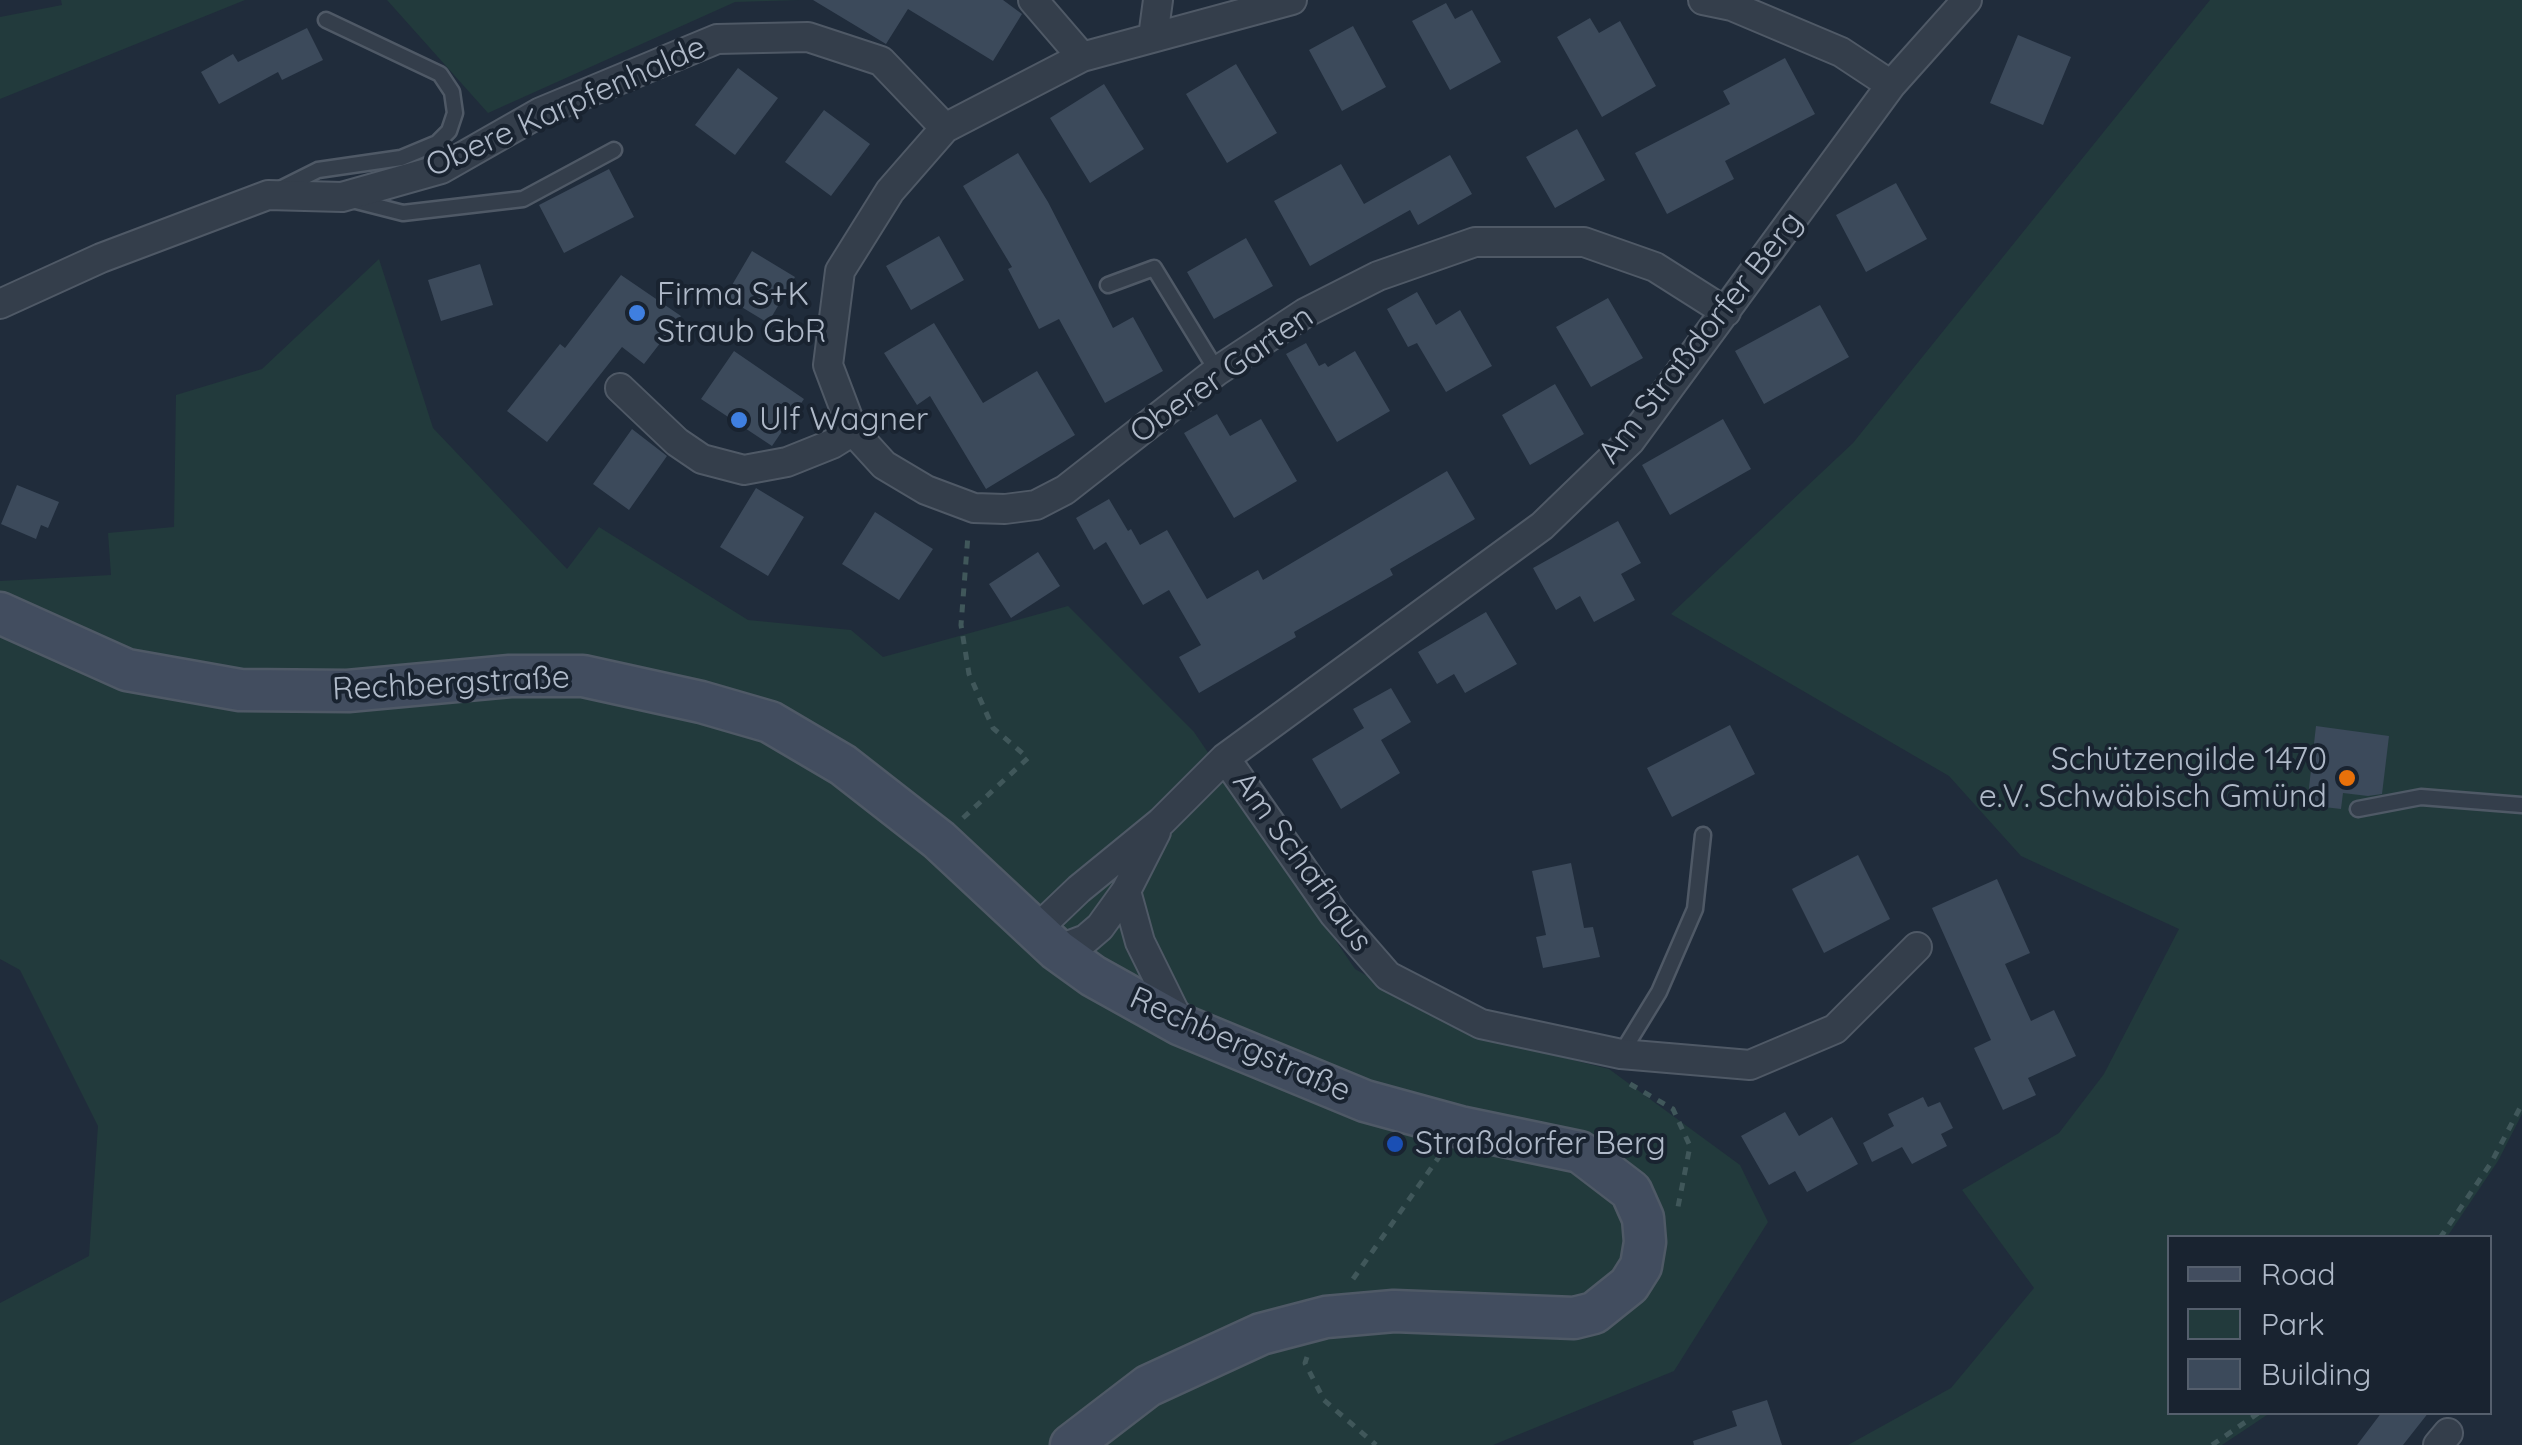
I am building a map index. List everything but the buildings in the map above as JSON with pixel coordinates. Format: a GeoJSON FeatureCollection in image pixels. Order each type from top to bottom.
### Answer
{"type":"FeatureCollection","features":[{"type":"Feature","properties":{"kind":"main road","name":"Rechbergstraße"},"geometry":{"type":"LineString","coordinates":[[0,613],[66,646],[127,670],[240,690],[348,691],[510,676],[583,676],[770,722],[843,765],[939,840],[1046,941],[1093,976],[1181,1024],[1365,1100],[1460,1127],[1580,1152],[1631,1190],[1642,1218],[1642,1266],[1629,1285],[1594,1313],[1574,1318],[1394,1311],[1326,1317],[1262,1334],[1148,1386],[1071,1445]]}},
{"type":"Feature","properties":{"kind":"street"},"geometry":{"type":"LineString","coordinates":[[1032,0],[1082,57]]}},
{"type":"Feature","properties":{"kind":"street"},"geometry":{"type":"LineString","coordinates":[[1153,36],[1158,0]]}},
{"type":"Feature","properties":{"kind":"street","name":"Oberer Garten"},"geometry":{"type":"LineString","coordinates":[[1292,0],[1082,57],[945,128],[890,191],[840,271],[828,365],[853,431],[884,465],[926,490],[974,508],[1036,505],[1065,490],[1217,370],[1305,313],[1378,276],[1475,242],[1584,242],[1655,267],[1726,312]]}},
{"type":"Feature","properties":{"kind":"street"},"geometry":{"type":"LineString","coordinates":[[1702,0],[1732,6],[1841,52],[1892,86]]}},
{"type":"Feature","properties":{"kind":"street","name":"Am Straßdorfer Berg"},"geometry":{"type":"LineString","coordinates":[[1046,941],[1079,889],[1161,822],[1225,758],[1542,526],[1630,441],[1892,86],[1966,0]]}},
{"type":"Feature","properties":{"kind":"street","name":"Obere Karpfenhalde"},"geometry":{"type":"LineString","coordinates":[[0,304],[101,258],[268,194],[342,198],[441,168],[542,112],[717,38],[808,37],[881,60],[945,128]]}},
{"type":"Feature","properties":{"kind":"street"},"geometry":{"type":"LineString","coordinates":[[620,388],[702,459],[744,470],[787,462],[853,431]]}},
{"type":"Feature","properties":{"kind":"street","name":"Am Schafhaus"},"geometry":{"type":"LineString","coordinates":[[1225,758],[1334,914],[1388,976],[1480,1024],[1621,1054],[1750,1065],[1835,1030],[1917,947]]}},
{"type":"Feature","properties":{"kind":"street","name":"Am Straßdorfer Berg"},"geometry":{"type":"LineString","coordinates":[[1046,941],[1086,939],[1100,926],[1126,891],[1161,822]]}},
{"type":"Feature","properties":{"kind":"street"},"geometry":{"type":"LineString","coordinates":[[1126,891],[1140,942],[1181,1024]]}},
{"type":"Feature","properties":{"kind":"lane"},"geometry":{"type":"LineString","coordinates":[[268,194],[318,170],[401,158],[436,143],[450,130],[455,113],[452,92],[440,74],[326,20]]}},
{"type":"Feature","properties":{"kind":"lane"},"geometry":{"type":"LineString","coordinates":[[342,198],[403,213],[523,199],[614,150]]}},
{"type":"Feature","properties":{"kind":"lane"},"geometry":{"type":"LineString","coordinates":[[1108,285],[1154,268],[1217,370]]}},
{"type":"Feature","properties":{"kind":"lane"},"geometry":{"type":"LineString","coordinates":[[2358,809],[2421,797],[2522,805]]}},
{"type":"Feature","properties":{"kind":"lane"},"geometry":{"type":"LineString","coordinates":[[1621,1054],[1658,992],[1695,909],[1703,835]]}},
{"type":"Feature","properties":{"kind":"path"},"geometry":{"type":"LineString","coordinates":[[939,840],[1028,758],[993,728],[970,674],[960,626],[974,508]]}},
{"type":"Feature","properties":{"kind":"path"},"geometry":{"type":"LineString","coordinates":[[1621,1054],[1630,1085],[1674,1109],[1690,1146],[1678,1200],[1679,1217]]}},
{"type":"Feature","properties":{"kind":"path"},"geometry":{"type":"LineString","coordinates":[[2442,1235],[2491,1163],[2522,1104]]}},
{"type":"Feature","properties":{"kind":"path"},"geometry":{"type":"LineString","coordinates":[[1376,1445],[1324,1400],[1304,1363],[1326,1317],[1460,1127]]}},
{"type":"Feature","properties":{"kind":"path"},"geometry":{"type":"LineString","coordinates":[[2212,1445],[2256,1415]]}},
{"type":"Feature","properties":{"kind":"green space"},"geometry":{"type":"Polygon","coordinates":[[[61,0],[245,0],[0,99],[0,17],[62,5],[61,0]]]}},
{"type":"Feature","properties":{"kind":"green space"},"geometry":{"type":"Polygon","coordinates":[[[387,0],[800,0],[735,2],[488,113],[387,0]]]}},
{"type":"Feature","properties":{"kind":"green space"},"geometry":{"type":"Polygon","coordinates":[[[2210,0],[2522,0],[2522,1114],[2498,1161],[2448,1235],[2167,1235],[2167,1415],[2267,1415],[2222,1445],[1848,1445],[1951,1388],[2034,1288],[1962,1190],[2059,1133],[2104,1074],[2179,929],[2021,856],[1949,776],[1671,614],[1853,443],[2210,0]]]}},
{"type":"Feature","properties":{"kind":"green space"},"geometry":{"type":"Polygon","coordinates":[[[379,259],[433,428],[567,569],[599,527],[748,620],[851,630],[883,657],[1068,606],[1194,732],[1355,969],[1469,1034],[1609,1069],[1740,1165],[1768,1222],[1674,1371],[1493,1445],[0,1445],[0,1303],[89,1256],[98,1126],[20,970],[0,959],[0,581],[111,575],[108,533],[174,527],[176,395],[262,369],[379,259]]]}},
{"type":"Feature","properties":{"kind":"place","name":"Firma S+K Straub GbR"},"geometry":{"type":"Point","coordinates":[637,313]}},
{"type":"Feature","properties":{"kind":"place","name":"Ulf Wagner"},"geometry":{"type":"Point","coordinates":[739,420]}},
{"type":"Feature","properties":{"kind":"place","name":"Schützengilde 1470 e.V. Schwäbisch Gmünd"},"geometry":{"type":"Point","coordinates":[2347,778]}},
{"type":"Feature","properties":{"kind":"place","name":"Straßdorfer Berg"},"geometry":{"type":"Point","coordinates":[1395,1144]}}]}
